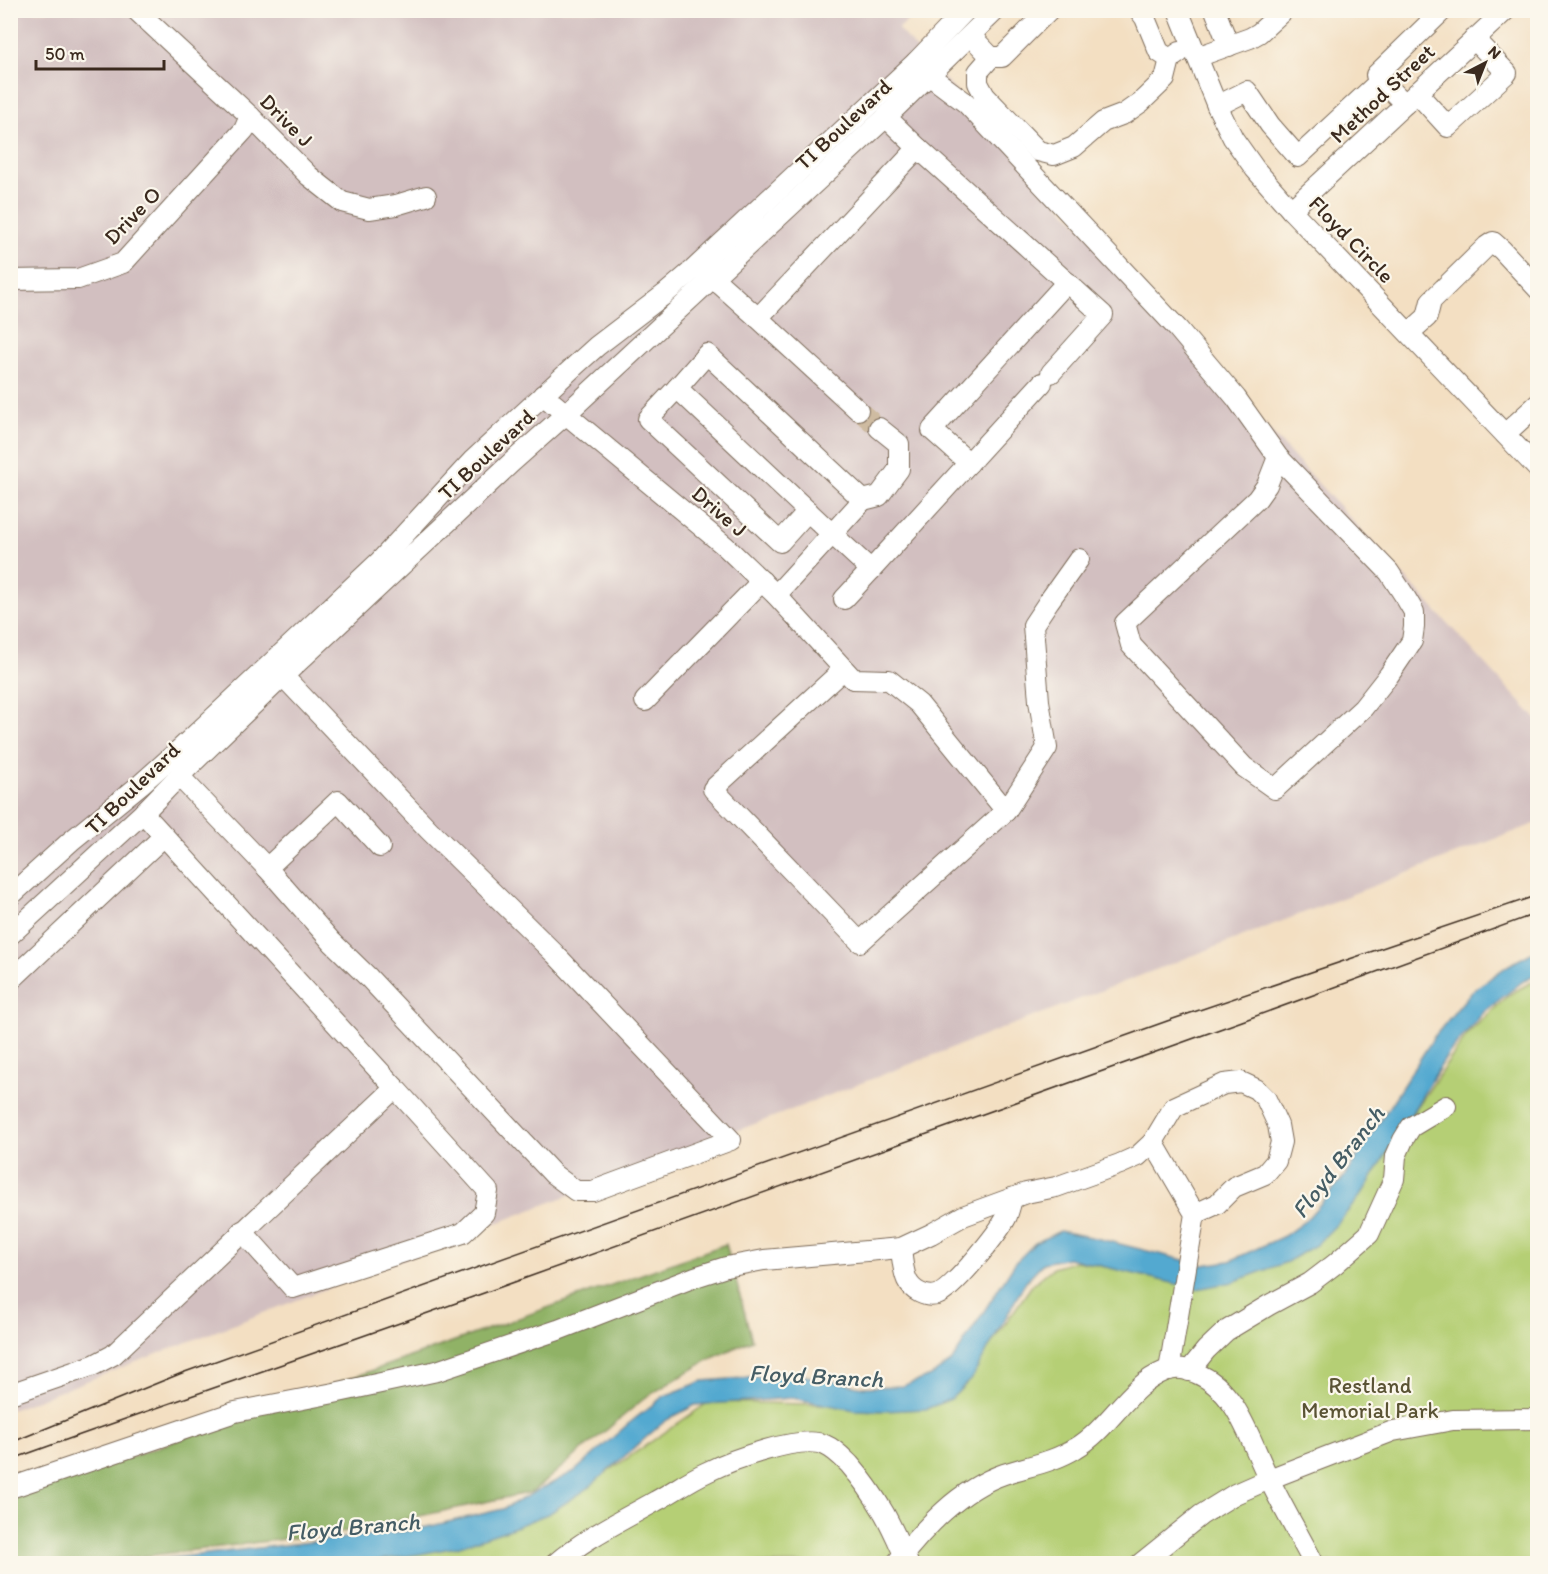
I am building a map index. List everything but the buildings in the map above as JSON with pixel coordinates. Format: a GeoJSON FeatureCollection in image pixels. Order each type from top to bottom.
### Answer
{"type":"FeatureCollection","features":[{"type":"Feature","properties":{"kind":"street","name":"Drive J"},"geometry":{"type":"LineString","coordinates":[[136,10],[250,116],[309,176],[342,202],[369,209],[396,205],[426,196]]}},
{"type":"Feature","properties":{"kind":"street","name":"TI Boulevard"},"geometry":{"type":"LineString","coordinates":[[10,934],[142,813],[283,676],[512,462],[886,117],[966,10]]}},
{"type":"Feature","properties":{"kind":"street","name":"TI Boulevard"},"geometry":{"type":"LineString","coordinates":[[10,896],[71,841],[141,784],[372,570],[473,460],[597,346],[665,294],[923,69],[971,36],[996,10]]}},
{"type":"Feature","properties":{"kind":"street"},"geometry":{"type":"LineString","coordinates":[[971,36],[991,57],[1002,57],[1049,10]]}},
{"type":"Feature","properties":{"kind":"street"},"geometry":{"type":"LineString","coordinates":[[1139,10],[1145,18],[1159,52],[1170,59]]}},
{"type":"Feature","properties":{"kind":"street","name":"Floyd Circle"},"geometry":{"type":"LineString","coordinates":[[1178,10],[1217,106],[1233,138],[1255,169],[1291,210],[1538,469]]}},
{"type":"Feature","properties":{"kind":"street"},"geometry":{"type":"LineString","coordinates":[[1215,10],[1229,46]]}},
{"type":"Feature","properties":{"kind":"street"},"geometry":{"type":"LineString","coordinates":[[1170,59],[1195,50],[1229,46],[1250,38],[1259,33],[1284,10]]}},
{"type":"Feature","properties":{"kind":"street"},"geometry":{"type":"LineString","coordinates":[[1443,10],[1376,75],[1381,80],[1448,127],[1507,73],[1474,39]]}},
{"type":"Feature","properties":{"kind":"street","name":"Method Street"},"geometry":{"type":"LineString","coordinates":[[1291,210],[1502,12]]}},
{"type":"Feature","properties":{"kind":"street"},"geometry":{"type":"LineString","coordinates":[[991,57],[978,72],[978,83],[985,96],[1038,152],[1054,155],[1074,147],[1102,122],[1124,114],[1141,102],[1165,79],[1170,59]]}},
{"type":"Feature","properties":{"kind":"street"},"geometry":{"type":"LineString","coordinates":[[923,69],[966,103],[1170,321],[1236,398],[1278,457],[1389,572],[1414,612],[1412,641],[1389,675],[1363,708],[1275,789],[1244,767],[1131,645],[1125,623],[1257,499],[1267,485],[1278,457]]}},
{"type":"Feature","properties":{"kind":"street"},"geometry":{"type":"LineString","coordinates":[[1217,106],[1247,91],[1270,125],[1298,157],[1381,80]]}},
{"type":"Feature","properties":{"kind":"street","name":"Drive O"},"geometry":{"type":"LineString","coordinates":[[10,280],[78,279],[123,263],[244,130],[250,116]]}},
{"type":"Feature","properties":{"kind":"street"},"geometry":{"type":"LineString","coordinates":[[844,599],[1103,315],[886,117]]}},
{"type":"Feature","properties":{"kind":"street"},"geometry":{"type":"LineString","coordinates":[[758,318],[918,148]]}},
{"type":"Feature","properties":{"kind":"street"},"geometry":{"type":"LineString","coordinates":[[1408,333],[1427,317],[1431,301],[1487,246],[1494,242],[1538,289]]}},
{"type":"Feature","properties":{"kind":"street"},"geometry":{"type":"LineString","coordinates":[[712,277],[858,410]]}},
{"type":"Feature","properties":{"kind":"street"},"geometry":{"type":"LineString","coordinates":[[969,463],[932,430],[1067,282]]}},
{"type":"Feature","properties":{"kind":"street"},"geometry":{"type":"LineString","coordinates":[[808,512],[780,543],[648,419],[707,354],[863,500]]}},
{"type":"Feature","properties":{"kind":"street"},"geometry":{"type":"LineString","coordinates":[[676,388],[871,570]]}},
{"type":"Feature","properties":{"kind":"street","name":"Drive J"},"geometry":{"type":"LineString","coordinates":[[543,395],[726,546],[776,595],[848,674]]}},
{"type":"Feature","properties":{"kind":"street"},"geometry":{"type":"LineString","coordinates":[[1504,434],[1538,404]]}},
{"type":"Feature","properties":{"kind":"street"},"geometry":{"type":"LineString","coordinates":[[776,595],[863,500],[879,496],[899,469],[899,444],[879,428]]}},
{"type":"Feature","properties":{"kind":"street"},"geometry":{"type":"LineString","coordinates":[[1006,812],[919,704],[889,680],[848,674],[713,789],[860,942],[1006,812],[1047,748],[1039,701],[1033,625],[1079,559]]}},
{"type":"Feature","properties":{"kind":"street"},"geometry":{"type":"LineString","coordinates":[[645,701],[762,581]]}},
{"type":"Feature","properties":{"kind":"street"},"geometry":{"type":"LineString","coordinates":[[179,776],[267,868],[332,942],[369,978],[552,1174],[576,1191],[593,1191],[731,1140],[555,954],[429,830],[283,676]]}},
{"type":"Feature","properties":{"kind":"street"},"geometry":{"type":"LineString","coordinates":[[267,868],[338,801],[380,847]]}},
{"type":"Feature","properties":{"kind":"street"},"geometry":{"type":"LineString","coordinates":[[142,813],[488,1191],[484,1213],[463,1233],[293,1288],[242,1231]]}},
{"type":"Feature","properties":{"kind":"street"},"geometry":{"type":"LineString","coordinates":[[10,981],[164,836]]}},
{"type":"Feature","properties":{"kind":"street"},"geometry":{"type":"LineString","coordinates":[[10,1488],[235,1412],[437,1371],[558,1330],[726,1267],[764,1260],[900,1248],[963,1216],[1026,1193],[1056,1187],[1138,1156],[1153,1142],[1174,1107],[1224,1083],[1241,1082],[1256,1089],[1266,1099],[1278,1125],[1281,1142],[1276,1161],[1264,1174],[1234,1186],[1217,1204],[1195,1214]]}},
{"type":"Feature","properties":{"kind":"street"},"geometry":{"type":"LineString","coordinates":[[10,1394],[94,1365],[113,1355],[395,1088]]}},
{"type":"Feature","properties":{"kind":"street"},"geometry":{"type":"LineString","coordinates":[[1189,1371],[1226,1331],[1310,1283],[1370,1234],[1394,1179],[1396,1156],[1411,1127],[1446,1106]]}},
{"type":"Feature","properties":{"kind":"street"},"geometry":{"type":"LineString","coordinates":[[1153,1142],[1195,1214],[1169,1370]]}},
{"type":"Feature","properties":{"kind":"street"},"geometry":{"type":"LineString","coordinates":[[900,1248],[907,1281],[916,1291],[927,1296],[939,1295],[979,1255],[1007,1217],[1012,1198]]}},
{"type":"Feature","properties":{"kind":"street"},"geometry":{"type":"LineString","coordinates":[[555,1563],[592,1537],[705,1473],[731,1462],[804,1442],[826,1445],[851,1467],[875,1498],[903,1560],[937,1518],[957,1500],[1002,1474],[1057,1458],[1076,1449],[1094,1436],[1150,1379],[1169,1370],[1178,1369],[1207,1378],[1230,1399],[1314,1563]]}},
{"type":"Feature","properties":{"kind":"street"},"geometry":{"type":"LineString","coordinates":[[1140,1563],[1201,1515],[1235,1494],[1384,1435],[1402,1429],[1453,1420],[1538,1419]]}},
{"type":"Feature","properties":{"kind":"shaded area"},"geometry":{"type":"Polygon","coordinates":[[[11,11],[919,11],[898,29],[1537,720],[1537,823],[11,1410],[11,11]]]}},
{"type":"Feature","properties":{"kind":"green space","name":"Restland Memorial Park"},"geometry":{"type":"Polygon","coordinates":[[[1537,979],[1537,1563],[308,1564],[520,1520],[607,1472],[709,1402],[909,1406],[957,1392],[1033,1284],[1053,1268],[1076,1261],[1207,1287],[1349,1205],[1469,1032],[1510,994],[1537,979]]]}},
{"type":"Feature","properties":{"kind":"green space"},"geometry":{"type":"Polygon","coordinates":[[[726,1244],[752,1340],[708,1360],[646,1397],[532,1492],[350,1531],[80,1564],[11,1563],[10,1500],[726,1244]]]}},
{"type":"Feature","properties":{"kind":"water"},"geometry":{"type":"Polygon","coordinates":[[[1537,950],[1537,973],[1484,1012],[1448,1054],[1362,1194],[1316,1245],[1287,1262],[1233,1282],[1197,1289],[1068,1258],[1043,1263],[1026,1281],[972,1378],[951,1399],[926,1409],[885,1411],[855,1410],[792,1398],[695,1405],[665,1421],[587,1489],[550,1513],[457,1547],[354,1564],[118,1564],[414,1530],[503,1509],[575,1471],[664,1396],[703,1381],[796,1374],[864,1387],[902,1386],[931,1376],[952,1361],[1015,1263],[1035,1243],[1060,1231],[1203,1265],[1230,1261],[1284,1236],[1306,1220],[1344,1177],[1434,1037],[1472,991],[1509,965],[1537,950]]]}},
{"type":"Feature","properties":{"kind":"tunnel"},"geometry":{"type":"LineString","coordinates":[[858,410],[879,428]]}},
{"type":"Feature","properties":{"kind":"tram line"},"geometry":{"type":"LineString","coordinates":[[10,1443],[182,1373],[1170,1020],[1538,895]]}},
{"type":"Feature","properties":{"kind":"tram line"},"geometry":{"type":"LineString","coordinates":[[10,1460],[727,1207],[1538,913]]}},
{"type":"Feature","properties":{"kind":"water label","name":"Floyd Branch"},"geometry":{"type":"Point","coordinates":[1338,1162]}},
{"type":"Feature","properties":{"kind":"water label","name":"Floyd Branch"},"geometry":{"type":"Point","coordinates":[816,1376]}},
{"type":"Feature","properties":{"kind":"water label","name":"Floyd Branch"},"geometry":{"type":"Point","coordinates":[353,1527]}}]}
